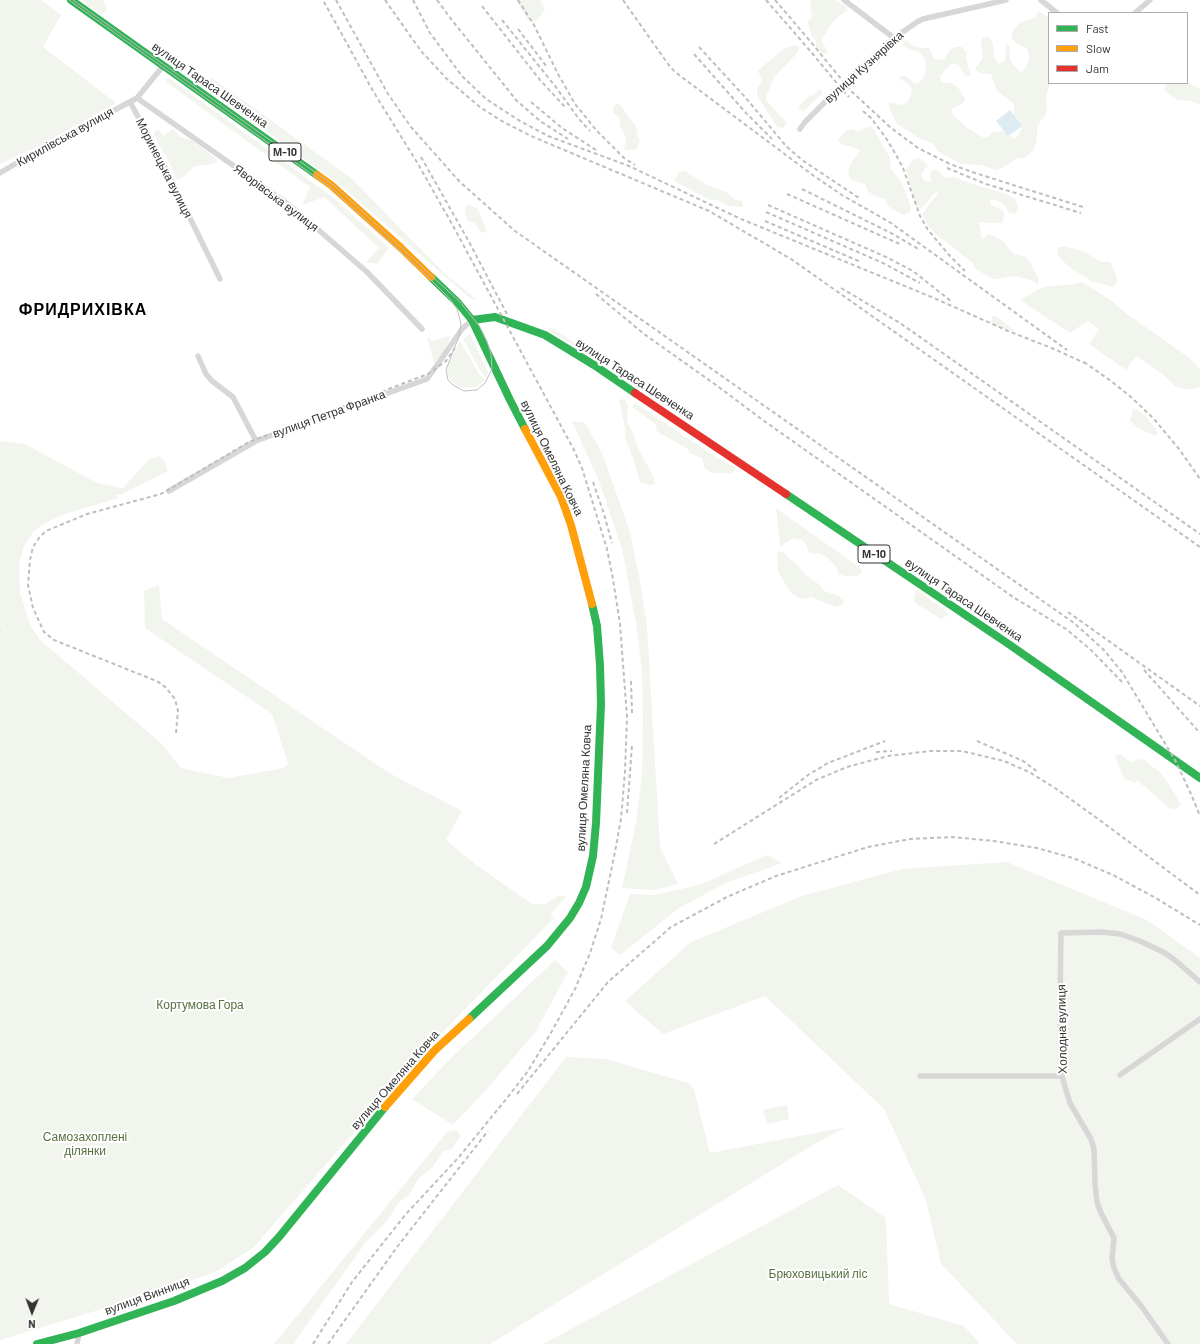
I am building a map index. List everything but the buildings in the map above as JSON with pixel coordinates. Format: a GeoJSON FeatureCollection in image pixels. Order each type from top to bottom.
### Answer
{"type":"FeatureCollection","features":[{"type":"Feature","properties":{"kind":"main road","name":"вулиця Тараса Шевченка"},"geometry":{"type":"LineString","coordinates":[[71,0],[331,185],[405,252],[458,303],[472,320],[495,317],[545,335],[618,380],[1010,645],[1200,778]]}},
{"type":"Feature","properties":{"kind":"main road","name":"вулиця Омеляна Ковча"},"geometry":{"type":"LineString","coordinates":[[222,1281],[245,1268],[279,1237],[389,1103],[435,1050],[514,978],[562,928],[579,903],[586,887],[593,856],[596,823],[601,704],[597,626],[588,585],[571,525],[560,497],[510,400],[472,320]]}},
{"type":"Feature","properties":{"kind":"main road","name":"вулиця Винниця"},"geometry":{"type":"LineString","coordinates":[[37,1344],[78,1333],[174,1301],[222,1281]]}},
{"type":"Feature","properties":{"kind":"street"},"geometry":{"type":"LineString","coordinates":[[844,0],[894,38]]}},
{"type":"Feature","properties":{"kind":"street","name":"вулиця Кузнярівка"},"geometry":{"type":"LineString","coordinates":[[800,129],[805,122],[840,87],[894,38],[911,26],[924,19],[986,2],[1006,0]]}},
{"type":"Feature","properties":{"kind":"street"},"geometry":{"type":"LineString","coordinates":[[1041,0],[1056,12]]}},
{"type":"Feature","properties":{"kind":"street"},"geometry":{"type":"LineString","coordinates":[[1136,12],[1150,0]]}},
{"type":"Feature","properties":{"kind":"street"},"geometry":{"type":"LineString","coordinates":[[130,102],[137,98],[163,66]]}},
{"type":"Feature","properties":{"kind":"street","name":"Яворівська вулиця"},"geometry":{"type":"LineString","coordinates":[[137,98],[299,213],[367,272],[422,329]]}},
{"type":"Feature","properties":{"kind":"street","name":"Кирилівська вулиця"},"geometry":{"type":"LineString","coordinates":[[0,173],[34,153],[130,102]]}},
{"type":"Feature","properties":{"kind":"street","name":"Моринецька вулиця"},"geometry":{"type":"LineString","coordinates":[[130,102],[160,157],[220,279]]}},
{"type":"Feature","properties":{"kind":"street","name":"вулиця Петра Франка"},"geometry":{"type":"LineString","coordinates":[[169,492],[256,441],[427,379],[462,328],[472,320]]}},
{"type":"Feature","properties":{"kind":"street"},"geometry":{"type":"LineString","coordinates":[[198,356],[206,374],[233,397],[256,441]]}},
{"type":"Feature","properties":{"kind":"street","name":"Холодна вулиця"},"geometry":{"type":"LineString","coordinates":[[1168,1344],[1142,1308],[1118,1279],[1112,1259],[1114,1238],[1097,1202],[1094,1184],[1094,1150],[1091,1139],[1070,1103],[1062,1076],[1060,1004],[1061,933],[1102,932],[1120,934],[1140,941],[1165,953],[1200,982]]}},
{"type":"Feature","properties":{"kind":"street"},"geometry":{"type":"LineString","coordinates":[[1120,1075],[1200,1020]]}},
{"type":"Feature","properties":{"kind":"street"},"geometry":{"type":"LineString","coordinates":[[920,1076],[1062,1076]]}},
{"type":"Feature","properties":{"kind":"street"},"geometry":{"type":"LineString","coordinates":[[77,1344],[78,1333]]}},
{"type":"Feature","properties":{"kind":"green space"},"geometry":{"type":"Polygon","coordinates":[[[0,0],[41,0],[61,15],[43,47],[116,103],[39,146],[0,164],[0,0]]]}},
{"type":"Feature","properties":{"kind":"green space"},"geometry":{"type":"Polygon","coordinates":[[[83,0],[103,0],[107,9],[104,13],[100,14],[88,6],[83,0]]]}},
{"type":"Feature","properties":{"kind":"green space"},"geometry":{"type":"Polygon","coordinates":[[[516,0],[540,0],[545,10],[537,20],[532,23],[528,20],[516,0]]]}},
{"type":"Feature","properties":{"kind":"green space"},"geometry":{"type":"Polygon","coordinates":[[[811,0],[835,0],[845,6],[848,10],[834,20],[821,40],[829,54],[822,53],[816,48],[816,41],[809,29],[808,22],[812,16],[810,6],[811,0]]]}},
{"type":"Feature","properties":{"kind":"green space"},"geometry":{"type":"Polygon","coordinates":[[[1038,11],[1048,17],[1048,84],[1050,84],[1046,97],[1046,115],[1041,120],[1037,128],[1037,141],[1032,152],[1024,158],[1018,158],[996,170],[981,165],[962,164],[939,152],[932,143],[919,138],[897,124],[889,108],[889,102],[901,105],[907,103],[912,89],[899,76],[906,76],[915,84],[921,81],[925,76],[926,65],[924,58],[920,53],[903,46],[905,40],[916,47],[929,48],[934,59],[944,60],[950,50],[956,47],[962,47],[967,52],[966,58],[971,76],[965,76],[959,65],[953,63],[940,76],[941,82],[954,84],[965,99],[962,104],[951,109],[953,115],[965,126],[982,137],[988,137],[992,132],[1005,131],[1014,139],[1022,128],[1014,119],[1014,104],[997,91],[991,74],[979,73],[975,69],[983,58],[981,46],[982,39],[987,36],[992,41],[995,59],[999,64],[1005,61],[1006,42],[1010,47],[1010,59],[1013,65],[1022,73],[1028,63],[1028,49],[1016,43],[1012,38],[1012,32],[1020,22],[1036,17],[1038,11]]]}},
{"type":"Feature","properties":{"kind":"green space"},"geometry":{"type":"Polygon","coordinates":[[[793,45],[799,46],[798,52],[775,76],[766,96],[766,100],[787,123],[783,128],[777,127],[757,95],[757,89],[761,83],[761,77],[758,71],[782,50],[793,45]]]}},
{"type":"Feature","properties":{"kind":"green space"},"geometry":{"type":"Polygon","coordinates":[[[167,77],[334,198],[389,248],[377,264],[366,262],[379,248],[324,197],[302,205],[310,187],[166,82],[167,77]]]}},
{"type":"Feature","properties":{"kind":"green space"},"geometry":{"type":"Polygon","coordinates":[[[212,78],[351,178],[444,273],[477,300],[471,299],[344,188],[206,87],[212,78]]]}},
{"type":"Feature","properties":{"kind":"green space"},"geometry":{"type":"Polygon","coordinates":[[[1188,83],[1200,88],[1200,105],[1191,101],[1178,100],[1167,93],[1164,88],[1166,84],[1188,84],[1188,83]]]}},
{"type":"Feature","properties":{"kind":"green space"},"geometry":{"type":"Polygon","coordinates":[[[819,89],[823,93],[803,112],[798,107],[810,95],[812,96],[819,89]]]}},
{"type":"Feature","properties":{"kind":"green space"},"geometry":{"type":"Polygon","coordinates":[[[617,103],[636,125],[637,134],[640,141],[637,148],[634,150],[624,150],[626,138],[620,125],[620,118],[613,113],[613,107],[617,103]]]}},
{"type":"Feature","properties":{"kind":"green space"},"geometry":{"type":"Polygon","coordinates":[[[870,126],[874,130],[889,156],[891,169],[902,183],[911,207],[910,213],[904,215],[892,209],[887,205],[885,199],[872,194],[867,190],[865,184],[852,180],[848,174],[851,163],[860,151],[854,147],[842,145],[838,140],[846,131],[852,129],[858,131],[870,126]]]}},
{"type":"Feature","properties":{"kind":"green space"},"geometry":{"type":"Polygon","coordinates":[[[173,129],[180,137],[192,140],[218,161],[212,164],[195,166],[178,180],[175,177],[172,168],[154,135],[155,130],[160,131],[163,136],[173,129]]]}},
{"type":"Feature","properties":{"kind":"green space"},"geometry":{"type":"Polygon","coordinates":[[[918,158],[924,161],[928,166],[921,175],[925,181],[931,181],[930,175],[933,169],[939,171],[943,176],[948,178],[955,177],[1014,198],[1018,209],[1015,214],[1009,213],[1002,203],[990,199],[991,205],[1003,210],[1004,217],[1002,223],[979,222],[982,239],[988,234],[994,236],[1005,243],[1014,254],[1026,257],[1039,279],[1038,285],[1033,281],[1014,276],[997,279],[991,278],[974,268],[973,263],[937,235],[928,226],[922,214],[939,192],[933,195],[920,209],[915,204],[905,170],[912,160],[918,158]]]}},
{"type":"Feature","properties":{"kind":"green space"},"geometry":{"type":"Polygon","coordinates":[[[685,171],[707,185],[726,192],[736,200],[742,201],[743,207],[728,206],[718,200],[710,200],[674,181],[679,172],[685,171]]]}},
{"type":"Feature","properties":{"kind":"green space"},"geometry":{"type":"Polygon","coordinates":[[[469,205],[478,209],[487,231],[481,233],[475,223],[468,221],[465,213],[465,206],[469,205]]]}},
{"type":"Feature","properties":{"kind":"green space"},"geometry":{"type":"Polygon","coordinates":[[[1059,247],[1077,249],[1101,262],[1110,262],[1116,274],[1117,282],[1113,287],[1091,281],[1069,267],[1061,259],[1057,254],[1059,247]]]}},
{"type":"Feature","properties":{"kind":"green space"},"geometry":{"type":"Polygon","coordinates":[[[1082,282],[1112,301],[1127,314],[1191,359],[1200,369],[1200,386],[1195,389],[1184,389],[1175,386],[1161,373],[1136,356],[1126,370],[1089,344],[1099,329],[1088,321],[1070,333],[1020,300],[1043,287],[1082,282]]]}},
{"type":"Feature","properties":{"kind":"green space"},"geometry":{"type":"Polygon","coordinates":[[[992,316],[996,316],[1016,332],[997,327],[991,322],[992,316]]]}},
{"type":"Feature","properties":{"kind":"green space"},"geometry":{"type":"Polygon","coordinates":[[[550,327],[604,361],[605,365],[547,329],[550,327]]]}},
{"type":"Feature","properties":{"kind":"green space"},"geometry":{"type":"Polygon","coordinates":[[[470,334],[488,372],[486,378],[481,372],[463,339],[470,334]]]}},
{"type":"Feature","properties":{"kind":"green space"},"geometry":{"type":"Polygon","coordinates":[[[448,336],[451,337],[443,353],[434,363],[427,337],[433,341],[448,336]]]}},
{"type":"Feature","properties":{"kind":"green space"},"geometry":{"type":"Polygon","coordinates":[[[460,341],[479,374],[485,380],[476,387],[464,388],[452,382],[448,376],[447,370],[449,363],[460,341]]]}},
{"type":"Feature","properties":{"kind":"green space"},"geometry":{"type":"Polygon","coordinates":[[[637,383],[683,413],[681,415],[636,386],[637,383]]]}},
{"type":"Feature","properties":{"kind":"green space"},"geometry":{"type":"Polygon","coordinates":[[[624,399],[628,406],[627,421],[638,448],[654,478],[655,484],[648,485],[640,482],[625,437],[625,428],[619,400],[624,399]]]}},
{"type":"Feature","properties":{"kind":"green space"},"geometry":{"type":"Polygon","coordinates":[[[635,403],[736,469],[732,473],[712,473],[704,466],[702,458],[689,453],[688,449],[656,430],[657,427],[654,423],[632,407],[635,403]]]}},
{"type":"Feature","properties":{"kind":"green space"},"geometry":{"type":"Polygon","coordinates":[[[1133,409],[1137,409],[1145,415],[1158,433],[1155,436],[1138,428],[1130,421],[1133,409]]]}},
{"type":"Feature","properties":{"kind":"green space"},"geometry":{"type":"Polygon","coordinates":[[[572,421],[585,423],[602,453],[630,532],[640,581],[647,626],[660,847],[678,884],[655,890],[622,888],[636,823],[642,774],[642,670],[636,623],[622,549],[599,481],[572,421]]]}},
{"type":"Feature","properties":{"kind":"green space","name":"Кортумова Гора"},"geometry":{"type":"Polygon","coordinates":[[[0,441],[25,444],[97,483],[123,488],[149,459],[159,456],[165,461],[168,471],[120,495],[114,494],[119,498],[65,514],[43,524],[33,532],[24,546],[19,563],[20,593],[30,624],[40,640],[162,744],[181,768],[228,778],[284,768],[288,763],[272,714],[145,628],[144,591],[159,585],[162,619],[389,773],[462,811],[446,840],[475,864],[532,904],[545,904],[560,895],[566,897],[550,915],[554,918],[430,1045],[253,1248],[217,1271],[171,1288],[0,1340],[0,623],[11,642],[0,621],[0,441]]]}},
{"type":"Feature","properties":{"kind":"green space"},"geometry":{"type":"Polygon","coordinates":[[[776,508],[863,570],[858,576],[845,576],[839,574],[837,568],[828,558],[819,553],[813,554],[808,552],[807,545],[802,540],[793,538],[780,547],[776,508]]]}},
{"type":"Feature","properties":{"kind":"green space"},"geometry":{"type":"Polygon","coordinates":[[[778,551],[783,552],[789,559],[795,562],[806,575],[820,585],[824,591],[837,595],[844,601],[842,605],[836,607],[811,597],[805,599],[799,598],[790,592],[778,572],[778,551]]]}},
{"type":"Feature","properties":{"kind":"green space"},"geometry":{"type":"Polygon","coordinates":[[[917,590],[949,613],[941,619],[915,603],[914,595],[917,590]]]}},
{"type":"Feature","properties":{"kind":"green space"},"geometry":{"type":"Polygon","coordinates":[[[1120,754],[1131,762],[1139,759],[1145,760],[1158,770],[1181,804],[1176,809],[1169,808],[1137,780],[1135,783],[1125,779],[1115,756],[1120,754]]]}},
{"type":"Feature","properties":{"kind":"green space"},"geometry":{"type":"Polygon","coordinates":[[[767,855],[782,863],[726,883],[679,908],[620,955],[611,948],[630,894],[654,895],[699,885],[767,855]]]}},
{"type":"Feature","properties":{"kind":"green space"},"geometry":{"type":"Polygon","coordinates":[[[1007,862],[1147,920],[1200,958],[1200,1344],[1017,1344],[941,1264],[926,1200],[884,1109],[765,996],[663,1034],[625,1001],[691,942],[802,896],[902,869],[1007,862]]]}},
{"type":"Feature","properties":{"kind":"green space"},"geometry":{"type":"Polygon","coordinates":[[[555,960],[568,972],[536,1031],[488,1088],[453,1125],[412,1099],[451,1058],[555,960]]]}},
{"type":"Feature","properties":{"kind":"green space"},"geometry":{"type":"Polygon","coordinates":[[[566,1057],[606,1059],[688,1083],[694,1089],[710,1153],[847,1127],[816,1143],[490,1344],[346,1344],[566,1057]]]}},
{"type":"Feature","properties":{"kind":"green space"},"geometry":{"type":"Polygon","coordinates":[[[787,1105],[789,1119],[767,1124],[763,1110],[787,1105]]]}},
{"type":"Feature","properties":{"kind":"green space"},"geometry":{"type":"Polygon","coordinates":[[[456,1130],[461,1136],[451,1150],[443,1151],[432,1168],[419,1178],[408,1196],[399,1202],[388,1220],[366,1242],[293,1344],[274,1344],[447,1132],[456,1130]]]}},
{"type":"Feature","properties":{"kind":"green space","name":"Брюховицький ліс"},"geometry":{"type":"Polygon","coordinates":[[[838,1185],[886,1218],[889,1304],[964,1326],[980,1344],[543,1344],[838,1185]]]}},
{"type":"Feature","properties":{"kind":"shaded area"},"geometry":{"type":"Polygon","coordinates":[[[1010,110],[1022,126],[1008,136],[996,121],[1010,110]]]}},
{"type":"Feature","properties":{"kind":"tram line"},"geometry":{"type":"LineString","coordinates":[[69,0],[331,188],[426,275],[450,299],[457,309],[461,324],[459,336],[446,370],[448,380],[453,385],[464,391],[477,390],[485,383],[492,369],[491,354],[487,341],[480,327],[461,303],[336,187],[73,0]]}},
{"type":"Feature","properties":{"kind":"railway"},"geometry":{"type":"LineString","coordinates":[[313,1344],[352,1282],[406,1214],[459,1157],[528,1071],[575,989],[590,953],[601,919],[614,857],[621,819],[627,717],[620,624],[613,579],[607,549],[582,468],[573,448],[452,224],[418,164],[373,91],[323,0]]}},
{"type":"Feature","properties":{"kind":"railway"},"geometry":{"type":"LineString","coordinates":[[336,0],[388,94],[411,127],[460,182],[515,231],[1074,623],[1103,649],[1122,672],[1175,760],[1200,816]]}},
{"type":"Feature","properties":{"kind":"railway"},"geometry":{"type":"LineString","coordinates":[[385,0],[421,51],[447,79],[480,107],[500,120],[531,136],[709,211],[791,259],[1200,547]]}},
{"type":"Feature","properties":{"kind":"railway"},"geometry":{"type":"LineString","coordinates":[[413,0],[430,33],[462,76],[486,99],[520,121],[548,136],[629,166],[741,219],[934,298],[1087,364]]}},
{"type":"Feature","properties":{"kind":"railway"},"geometry":{"type":"LineString","coordinates":[[437,0],[517,101],[540,121],[568,139]]}},
{"type":"Feature","properties":{"kind":"railway"},"geometry":{"type":"LineString","coordinates":[[518,0],[534,25],[558,74],[575,104],[597,131],[624,158],[635,165]]}},
{"type":"Feature","properties":{"kind":"railway"},"geometry":{"type":"LineString","coordinates":[[623,0],[675,72],[814,176],[842,195],[891,223],[1067,350]]}},
{"type":"Feature","properties":{"kind":"railway"},"geometry":{"type":"LineString","coordinates":[[766,0],[849,97]]}},
{"type":"Feature","properties":{"kind":"railway"},"geometry":{"type":"LineString","coordinates":[[775,0],[851,91],[891,128],[918,148],[950,164],[972,172],[1083,207]]}},
{"type":"Feature","properties":{"kind":"railway"},"geometry":{"type":"LineString","coordinates":[[482,6],[540,80],[565,107]]}},
{"type":"Feature","properties":{"kind":"railway"},"geometry":{"type":"LineString","coordinates":[[502,20],[590,131]]}},
{"type":"Feature","properties":{"kind":"railway"},"geometry":{"type":"LineString","coordinates":[[518,29],[547,67]]}},
{"type":"Feature","properties":{"kind":"railway"},"geometry":{"type":"LineString","coordinates":[[699,47],[745,97],[786,146],[802,160],[859,198]]}},
{"type":"Feature","properties":{"kind":"railway"},"geometry":{"type":"LineString","coordinates":[[694,54],[746,113],[772,139]]}},
{"type":"Feature","properties":{"kind":"railway"},"geometry":{"type":"LineString","coordinates":[[531,102],[562,128],[596,150]]}},
{"type":"Feature","properties":{"kind":"railway"},"geometry":{"type":"LineString","coordinates":[[863,111],[871,118],[895,153],[903,168],[920,216],[928,230],[965,271]]}},
{"type":"Feature","properties":{"kind":"railway"},"geometry":{"type":"LineString","coordinates":[[421,157],[468,240],[508,316]]}},
{"type":"Feature","properties":{"kind":"railway"},"geometry":{"type":"LineString","coordinates":[[947,168],[986,184],[1081,213]]}},
{"type":"Feature","properties":{"kind":"railway"},"geometry":{"type":"LineString","coordinates":[[802,189],[891,233],[920,250]]}},
{"type":"Feature","properties":{"kind":"railway"},"geometry":{"type":"LineString","coordinates":[[787,194],[902,245]]}},
{"type":"Feature","properties":{"kind":"railway"},"geometry":{"type":"LineString","coordinates":[[768,205],[886,257],[913,271],[952,302]]}},
{"type":"Feature","properties":{"kind":"railway"},"geometry":{"type":"LineString","coordinates":[[766,212],[883,263],[920,283]]}},
{"type":"Feature","properties":{"kind":"railway"},"geometry":{"type":"LineString","coordinates":[[765,221],[861,262]]}},
{"type":"Feature","properties":{"kind":"railway"},"geometry":{"type":"LineString","coordinates":[[841,288],[900,323],[1200,534]]}},
{"type":"Feature","properties":{"kind":"railway"},"geometry":{"type":"LineString","coordinates":[[596,294],[644,334],[760,418],[1013,597],[1066,629],[1090,649],[1122,682]]}},
{"type":"Feature","properties":{"kind":"railway"},"geometry":{"type":"LineString","coordinates":[[176,733],[178,711],[175,699],[162,684],[54,640],[44,632],[33,608],[28,585],[30,560],[33,547],[39,538],[46,531],[87,514],[161,494],[249,442],[428,374],[446,361],[455,348]]}},
{"type":"Feature","properties":{"kind":"railway"},"geometry":{"type":"LineString","coordinates":[[1084,362],[1131,397],[1154,419],[1179,449],[1200,479]]}},
{"type":"Feature","properties":{"kind":"railway"},"geometry":{"type":"LineString","coordinates":[[593,482],[612,543]]}},
{"type":"Feature","properties":{"kind":"railway"},"geometry":{"type":"LineString","coordinates":[[1068,612],[1200,706]]}},
{"type":"Feature","properties":{"kind":"railway"},"geometry":{"type":"LineString","coordinates":[[1144,670],[1200,733]]}},
{"type":"Feature","properties":{"kind":"railway"},"geometry":{"type":"LineString","coordinates":[[631,681],[632,713]]}},
{"type":"Feature","properties":{"kind":"railway"},"geometry":{"type":"LineString","coordinates":[[779,798],[808,775],[828,763],[885,741]]}},
{"type":"Feature","properties":{"kind":"railway"},"geometry":{"type":"LineString","coordinates":[[977,741],[1023,761],[1038,772]]}},
{"type":"Feature","properties":{"kind":"railway"},"geometry":{"type":"LineString","coordinates":[[627,813],[632,745]]}},
{"type":"Feature","properties":{"kind":"railway"},"geometry":{"type":"LineString","coordinates":[[876,752],[892,751]]}},
{"type":"Feature","properties":{"kind":"railway"},"geometry":{"type":"LineString","coordinates":[[714,844],[816,780],[847,767],[888,756],[931,751],[962,751],[1004,761],[1029,772],[1055,788],[1200,895]]}},
{"type":"Feature","properties":{"kind":"railway"},"geometry":{"type":"LineString","coordinates":[[517,1094],[608,982],[671,927],[727,897],[776,876],[868,847],[910,839],[952,837],[994,841],[1037,848],[1073,858],[1113,875],[1154,897],[1200,925]]}},
{"type":"Feature","properties":{"kind":"railway"},"geometry":{"type":"LineString","coordinates":[[328,1344],[397,1247],[488,1131]]}},
{"type":"Feature","properties":{"kind":"traffic: fast"},"geometry":{"type":"LineString","coordinates":[[71,0],[317,175]]}},
{"type":"Feature","properties":{"kind":"traffic: fast"},"geometry":{"type":"LineString","coordinates":[[431,277],[458,303],[472,320],[495,317],[545,335],[594,365],[635,393]]}},
{"type":"Feature","properties":{"kind":"traffic: fast"},"geometry":{"type":"LineString","coordinates":[[472,320],[525,429]]}},
{"type":"Feature","properties":{"kind":"traffic: fast"},"geometry":{"type":"LineString","coordinates":[[786,494],[1010,645],[1200,778]]}},
{"type":"Feature","properties":{"kind":"traffic: fast"},"geometry":{"type":"LineString","coordinates":[[469,1019],[547,946],[570,918],[586,887],[593,856],[596,823],[601,704],[597,626],[592,604]]}},
{"type":"Feature","properties":{"kind":"traffic: fast"},"geometry":{"type":"LineString","coordinates":[[37,1344],[79,1333],[174,1301],[222,1281],[245,1268],[265,1252],[279,1237],[385,1107]]}},
{"type":"Feature","properties":{"kind":"traffic: slow"},"geometry":{"type":"LineString","coordinates":[[317,175],[331,185],[431,277]]}},
{"type":"Feature","properties":{"kind":"traffic: slow"},"geometry":{"type":"LineString","coordinates":[[525,429],[561,497],[571,525],[592,604]]}},
{"type":"Feature","properties":{"kind":"traffic: slow"},"geometry":{"type":"LineString","coordinates":[[385,1107],[435,1050],[469,1019]]}},
{"type":"Feature","properties":{"kind":"traffic: jam"},"geometry":{"type":"LineString","coordinates":[[635,393],[786,494]]}},
{"type":"Feature","properties":{"kind":"district","name":"ФРИДРИХІВКА"},"geometry":{"type":"Point","coordinates":[83,310]}},
{"type":"Feature","properties":{"kind":"park label","name":"Самозахоплені ділянки"},"geometry":{"type":"Point","coordinates":[85,1144]}}]}
